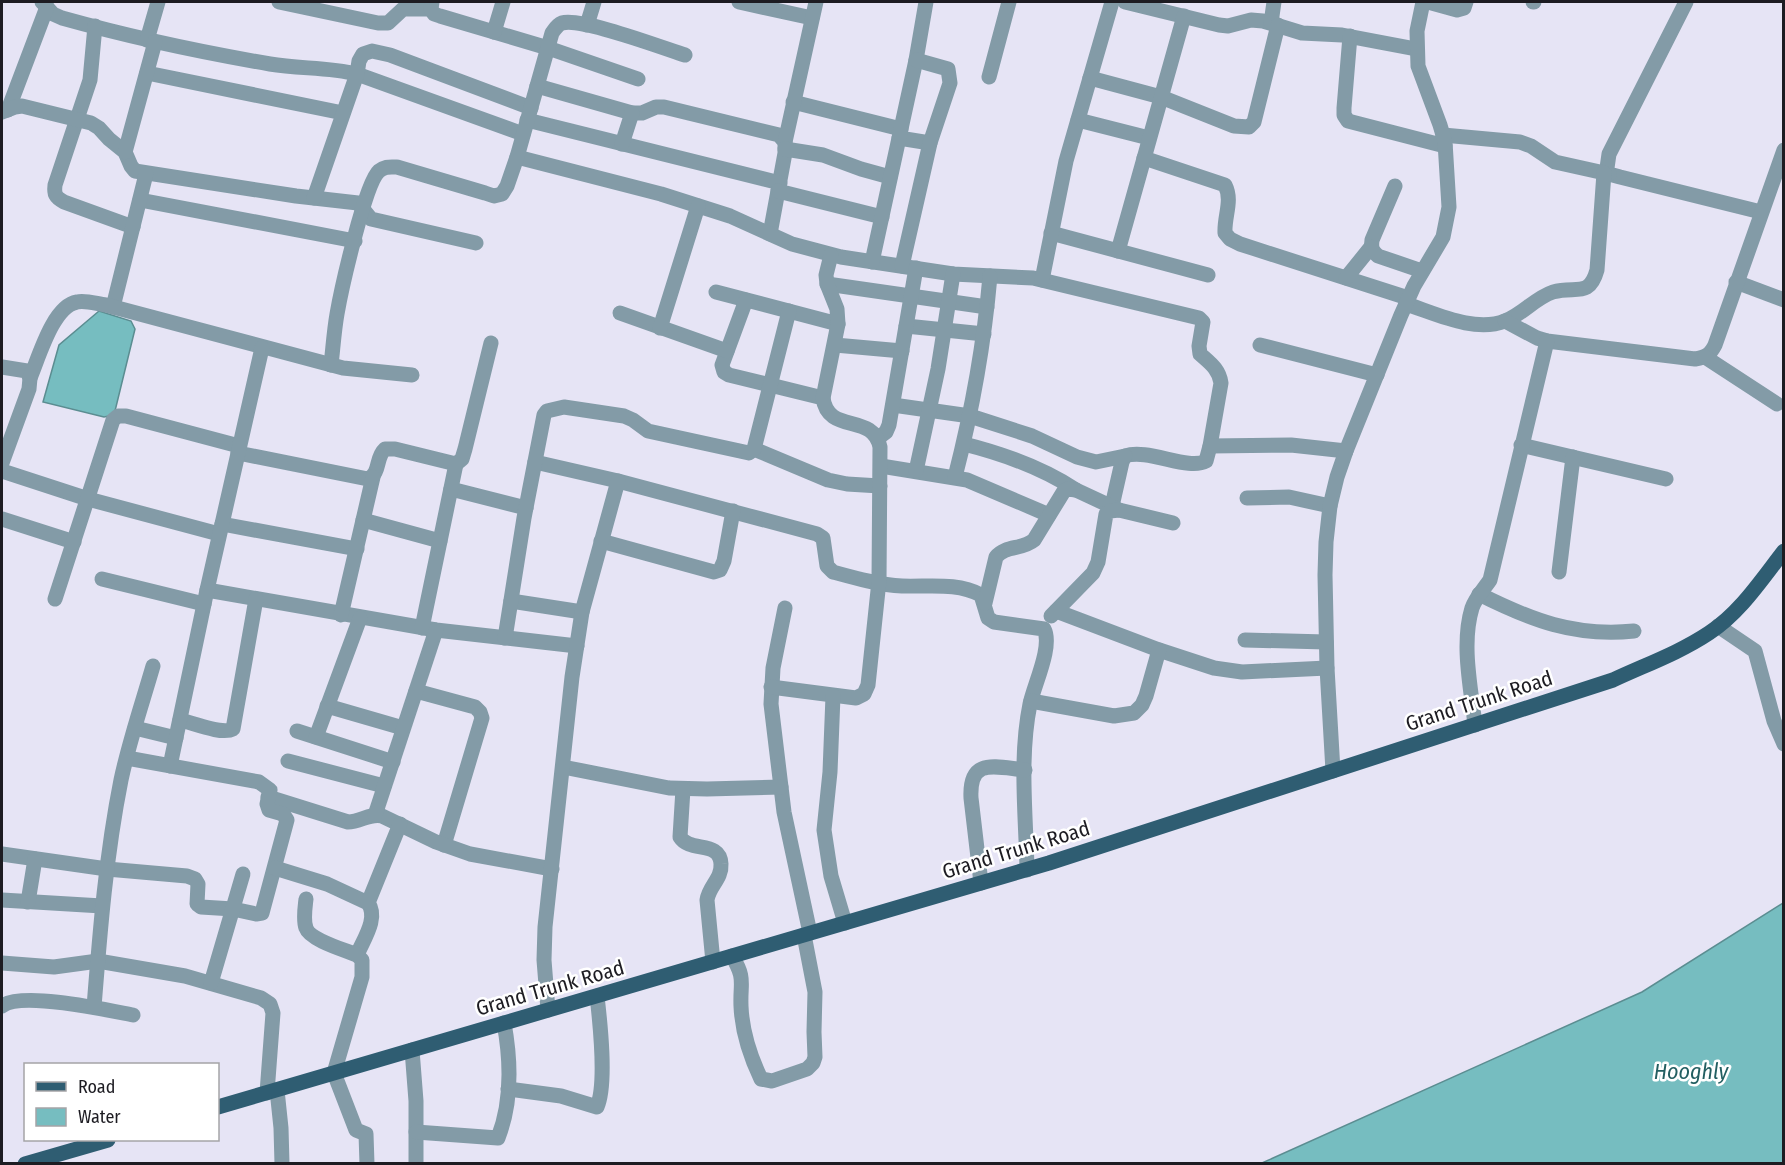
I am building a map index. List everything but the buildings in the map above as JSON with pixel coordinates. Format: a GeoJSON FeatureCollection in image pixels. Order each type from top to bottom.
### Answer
{"type":"FeatureCollection","features":[{"type":"Feature","properties":{"kind":"main road","name":"Grand Trunk Road"},"geometry":{"type":"LineString","coordinates":[[219,1107],[1027,870],[1613,680],[1684,648],[1718,626],[1732,614],[1761,581],[1784,550]]}},
{"type":"Feature","properties":{"kind":"main road"},"geometry":{"type":"LineString","coordinates":[[25,1164],[105,1141]]}},
{"type":"Feature","properties":{"kind":"street"},"geometry":{"type":"LineString","coordinates":[[125,152],[147,73],[158,2]]}},
{"type":"Feature","properties":{"kind":"street"},"geometry":{"type":"LineString","coordinates":[[279,2],[378,23],[388,23],[403,9],[431,5],[434,14],[548,48],[638,79]]}},
{"type":"Feature","properties":{"kind":"street"},"geometry":{"type":"LineString","coordinates":[[494,32],[503,2]]}},
{"type":"Feature","properties":{"kind":"street"},"geometry":{"type":"LineString","coordinates":[[587,25],[594,2]]}},
{"type":"Feature","properties":{"kind":"street"},"geometry":{"type":"LineString","coordinates":[[739,2],[812,18]]}},
{"type":"Feature","properties":{"kind":"street"},"geometry":{"type":"LineString","coordinates":[[770,234],[793,102],[816,2]]}},
{"type":"Feature","properties":{"kind":"street"},"geometry":{"type":"LineString","coordinates":[[872,262],[916,60],[926,2]]}},
{"type":"Feature","properties":{"kind":"street"},"geometry":{"type":"LineString","coordinates":[[988,77],[1009,2]]}},
{"type":"Feature","properties":{"kind":"street"},"geometry":{"type":"LineString","coordinates":[[1042,280],[1066,161],[1112,2]]}},
{"type":"Feature","properties":{"kind":"street"},"geometry":{"type":"LineString","coordinates":[[1125,2],[1228,26],[1251,20],[1274,24],[1302,33],[1329,33],[1416,49]]}},
{"type":"Feature","properties":{"kind":"street"},"geometry":{"type":"LineString","coordinates":[[1090,78],[1161,97],[1234,126],[1249,127],[1254,122],[1274,24],[1274,2]]}},
{"type":"Feature","properties":{"kind":"street"},"geometry":{"type":"LineString","coordinates":[[1333,771],[1325,575],[1330,506],[1337,477],[1407,301],[1443,237],[1449,207],[1444,140],[1418,66],[1417,31],[1423,2]]}},
{"type":"Feature","properties":{"kind":"street"},"geometry":{"type":"LineString","coordinates":[[1428,2],[1457,10],[1464,8],[1466,2]]}},
{"type":"Feature","properties":{"kind":"street"},"geometry":{"type":"LineString","coordinates":[[1144,158],[1225,185],[1229,200],[1225,232],[1230,239],[1240,244],[1347,278],[1472,323],[1493,324],[1505,321],[1545,295],[1556,291],[1582,290],[1589,287],[1594,279],[1597,270],[1610,154],[1686,2]]}},
{"type":"Feature","properties":{"kind":"street"},"geometry":{"type":"LineString","coordinates":[[5,110],[44,4],[53,14],[62,18],[151,41],[271,64],[333,69],[357,74],[622,144],[882,217]]}},
{"type":"Feature","properties":{"kind":"street"},"geometry":{"type":"LineString","coordinates":[[1118,251],[1184,16]]}},
{"type":"Feature","properties":{"kind":"street"},"geometry":{"type":"LineString","coordinates":[[331,365],[337,314],[363,208],[375,177],[387,167],[397,167],[494,196],[502,194],[517,157],[552,33],[556,26],[564,23],[587,25],[686,55]]}},
{"type":"Feature","properties":{"kind":"street"},"geometry":{"type":"LineString","coordinates":[[95,26],[90,80],[55,184],[54,194],[64,202],[133,227]]}},
{"type":"Feature","properties":{"kind":"street"},"geometry":{"type":"LineString","coordinates":[[1350,36],[1344,108],[1344,116],[1348,121],[1444,140],[1520,142],[1531,146],[1555,162],[1761,212]]}},
{"type":"Feature","properties":{"kind":"street"},"geometry":{"type":"LineString","coordinates":[[314,198],[357,74],[358,61],[363,54],[380,52],[527,120]]}},
{"type":"Feature","properties":{"kind":"street"},"geometry":{"type":"LineString","coordinates":[[878,438],[886,432],[893,405],[911,297],[909,267],[930,143],[951,83],[948,69],[916,60]]}},
{"type":"Feature","properties":{"kind":"street"},"geometry":{"type":"LineString","coordinates":[[147,73],[343,114]]}},
{"type":"Feature","properties":{"kind":"street"},"geometry":{"type":"LineString","coordinates":[[537,86],[632,114],[656,106],[765,130],[779,135],[785,145],[837,158],[861,169],[890,177]]}},
{"type":"Feature","properties":{"kind":"street"},"geometry":{"type":"LineString","coordinates":[[793,102],[930,143]]}},
{"type":"Feature","properties":{"kind":"street"},"geometry":{"type":"LineString","coordinates":[[5,110],[22,106],[76,119],[99,128],[109,140],[125,152],[135,171],[314,198],[350,201],[358,203],[371,219],[476,243]]}},
{"type":"Feature","properties":{"kind":"street"},"geometry":{"type":"LineString","coordinates":[[622,144],[632,114]]}},
{"type":"Feature","properties":{"kind":"street"},"geometry":{"type":"LineString","coordinates":[[1078,120],[1149,138]]}},
{"type":"Feature","properties":{"kind":"street"},"geometry":{"type":"LineString","coordinates":[[1505,321],[1547,341],[1695,359],[1711,354],[1761,212],[1777,187],[1784,150]]}},
{"type":"Feature","properties":{"kind":"street"},"geometry":{"type":"LineString","coordinates":[[517,157],[603,178],[698,206],[748,223],[792,244],[831,255],[953,274],[1042,280],[1192,316],[1203,322],[1200,354],[1215,367],[1220,375],[1221,384],[1210,446],[1206,461],[1201,464],[1141,454],[1104,462],[1086,460],[1032,436],[970,416],[893,405]]}},
{"type":"Feature","properties":{"kind":"street"},"geometry":{"type":"LineString","coordinates":[[112,307],[146,174]]}},
{"type":"Feature","properties":{"kind":"street"},"geometry":{"type":"LineString","coordinates":[[1347,278],[1371,247],[1395,186]]}},
{"type":"Feature","properties":{"kind":"street"},"geometry":{"type":"LineString","coordinates":[[140,200],[355,241]]}},
{"type":"Feature","properties":{"kind":"street"},"geometry":{"type":"LineString","coordinates":[[660,328],[698,206]]}},
{"type":"Feature","properties":{"kind":"street"},"geometry":{"type":"LineString","coordinates":[[1051,232],[1208,275]]}},
{"type":"Feature","properties":{"kind":"street"},"geometry":{"type":"LineString","coordinates":[[1371,247],[1378,256],[1422,271]]}},
{"type":"Feature","properties":{"kind":"street"},"geometry":{"type":"LineString","coordinates":[[771,687],[856,698],[864,694],[868,685],[879,581],[881,466],[878,438],[872,430],[834,418],[824,407],[823,398],[838,324],[837,309],[827,285],[826,275],[831,255]]}},
{"type":"Feature","properties":{"kind":"street"},"geometry":{"type":"LineString","coordinates":[[916,471],[945,330],[953,274]]}},
{"type":"Feature","properties":{"kind":"street"},"geometry":{"type":"LineString","coordinates":[[955,477],[970,416],[984,334],[990,276]]}},
{"type":"Feature","properties":{"kind":"street"},"geometry":{"type":"LineString","coordinates":[[1736,282],[1784,300]]}},
{"type":"Feature","properties":{"kind":"street"},"geometry":{"type":"LineString","coordinates":[[827,285],[987,307]]}},
{"type":"Feature","properties":{"kind":"street"},"geometry":{"type":"LineString","coordinates":[[716,292],[838,324]]}},
{"type":"Feature","properties":{"kind":"street"},"geometry":{"type":"LineString","coordinates":[[746,300],[722,365],[724,372],[823,398]]}},
{"type":"Feature","properties":{"kind":"street"},"geometry":{"type":"LineString","coordinates":[[2,463],[29,389],[30,378],[57,317],[64,308],[76,302],[112,307],[331,365],[362,371],[412,375]]}},
{"type":"Feature","properties":{"kind":"street"},"geometry":{"type":"LineString","coordinates":[[505,638],[526,508],[544,415],[547,411],[564,408],[624,416],[648,431],[750,453],[754,449],[789,311]]}},
{"type":"Feature","properties":{"kind":"street"},"geometry":{"type":"LineString","coordinates":[[620,314],[727,351]]}},
{"type":"Feature","properties":{"kind":"street"},"geometry":{"type":"LineString","coordinates":[[906,326],[984,334]]}},
{"type":"Feature","properties":{"kind":"street"},"geometry":{"type":"LineString","coordinates":[[1474,725],[1468,641],[1473,606],[1490,580],[1547,341]]}},
{"type":"Feature","properties":{"kind":"street"},"geometry":{"type":"LineString","coordinates":[[375,814],[416,691],[429,629],[440,541],[456,464],[462,459],[465,449],[491,343]]}},
{"type":"Feature","properties":{"kind":"street"},"geometry":{"type":"LineString","coordinates":[[835,345],[902,351]]}},
{"type":"Feature","properties":{"kind":"street"},"geometry":{"type":"LineString","coordinates":[[1260,345],[1377,375]]}},
{"type":"Feature","properties":{"kind":"street"},"geometry":{"type":"LineString","coordinates":[[170,766],[205,597],[262,348]]}},
{"type":"Feature","properties":{"kind":"street"},"geometry":{"type":"LineString","coordinates":[[1705,357],[1777,404]]}},
{"type":"Feature","properties":{"kind":"street"},"geometry":{"type":"LineString","coordinates":[[2,367],[27,371],[30,378]]}},
{"type":"Feature","properties":{"kind":"street"},"geometry":{"type":"LineString","coordinates":[[55,599],[110,427],[118,416],[126,416],[239,450],[368,480],[374,477]]}},
{"type":"Feature","properties":{"kind":"street"},"geometry":{"type":"LineString","coordinates":[[964,444],[1027,463],[1115,508],[1173,523]]}},
{"type":"Feature","properties":{"kind":"street"},"geometry":{"type":"LineString","coordinates":[[1210,446],[1291,445],[1347,451]]}},
{"type":"Feature","properties":{"kind":"street"},"geometry":{"type":"LineString","coordinates":[[1521,445],[1666,480]]}},
{"type":"Feature","properties":{"kind":"street"},"geometry":{"type":"LineString","coordinates":[[341,615],[381,453],[385,448],[456,464]]}},
{"type":"Feature","properties":{"kind":"street"},"geometry":{"type":"LineString","coordinates":[[754,449],[828,480],[880,486]]}},
{"type":"Feature","properties":{"kind":"street"},"geometry":{"type":"LineString","coordinates":[[1115,508],[1122,462],[1125,456]]}},
{"type":"Feature","properties":{"kind":"street"},"geometry":{"type":"LineString","coordinates":[[1559,572],[1573,457]]}},
{"type":"Feature","properties":{"kind":"street"},"geometry":{"type":"LineString","coordinates":[[535,462],[618,481],[817,534],[823,538],[827,566],[833,572],[900,586],[959,587],[981,595],[988,618],[994,622],[1044,629]]}},
{"type":"Feature","properties":{"kind":"street"},"geometry":{"type":"LineString","coordinates":[[881,466],[955,477],[982,485],[1049,515]]}},
{"type":"Feature","properties":{"kind":"street"},"geometry":{"type":"LineString","coordinates":[[2,471],[88,499],[221,529],[357,549]]}},
{"type":"Feature","properties":{"kind":"street"},"geometry":{"type":"LineString","coordinates":[[548,1010],[544,944],[577,646],[582,612],[618,481]]}},
{"type":"Feature","properties":{"kind":"street"},"geometry":{"type":"LineString","coordinates":[[451,489],[526,508]]}},
{"type":"Feature","properties":{"kind":"street"},"geometry":{"type":"LineString","coordinates":[[985,603],[996,557],[1000,552],[1029,544],[1034,540],[1064,491],[1076,490]]}},
{"type":"Feature","properties":{"kind":"street"},"geometry":{"type":"LineString","coordinates":[[1247,498],[1289,497],[1330,506]]}},
{"type":"Feature","properties":{"kind":"street"},"geometry":{"type":"LineString","coordinates":[[1027,870],[1026,730],[1030,701],[1047,640],[1044,629],[1050,617],[1093,573],[1098,562],[1106,514],[1115,508]]}},
{"type":"Feature","properties":{"kind":"street"},"geometry":{"type":"LineString","coordinates":[[601,541],[714,572],[720,570],[724,561],[732,511]]}},
{"type":"Feature","properties":{"kind":"street"},"geometry":{"type":"LineString","coordinates":[[2,519],[74,542]]}},
{"type":"Feature","properties":{"kind":"street"},"geometry":{"type":"LineString","coordinates":[[363,520],[440,541]]}},
{"type":"Feature","properties":{"kind":"street"},"geometry":{"type":"LineString","coordinates":[[102,579],[205,597],[256,599],[429,629],[577,646]]}},
{"type":"Feature","properties":{"kind":"street"},"geometry":{"type":"LineString","coordinates":[[1479,594],[1517,613],[1560,626],[1596,633],[1634,632]]}},
{"type":"Feature","properties":{"kind":"street"},"geometry":{"type":"LineString","coordinates":[[180,720],[220,731],[229,732],[234,729],[256,599]]}},
{"type":"Feature","properties":{"kind":"street"},"geometry":{"type":"LineString","coordinates":[[511,601],[582,612]]}},
{"type":"Feature","properties":{"kind":"street"},"geometry":{"type":"LineString","coordinates":[[732,956],[742,974],[741,1006],[750,1057],[760,1079],[771,1081],[807,1069],[815,1057],[813,1032],[815,992],[807,934],[788,836],[771,704],[773,668],[785,608]]}},
{"type":"Feature","properties":{"kind":"street"},"geometry":{"type":"LineString","coordinates":[[1056,611],[1159,650],[1228,671],[1327,668]]}},
{"type":"Feature","properties":{"kind":"street"},"geometry":{"type":"LineString","coordinates":[[316,737],[360,618]]}},
{"type":"Feature","properties":{"kind":"street"},"geometry":{"type":"LineString","coordinates":[[1718,626],[1755,651],[1774,721],[1784,744]]}},
{"type":"Feature","properties":{"kind":"street"},"geometry":{"type":"LineString","coordinates":[[1245,640],[1326,642]]}},
{"type":"Feature","properties":{"kind":"street"},"geometry":{"type":"LineString","coordinates":[[1030,701],[1114,716],[1134,713],[1142,705],[1146,696],[1159,650]]}},
{"type":"Feature","properties":{"kind":"street"},"geometry":{"type":"LineString","coordinates":[[94,1007],[102,906],[112,827],[127,758],[153,666]]}},
{"type":"Feature","properties":{"kind":"street"},"geometry":{"type":"LineString","coordinates":[[416,691],[475,707],[482,718],[444,845]]}},
{"type":"Feature","properties":{"kind":"street"},"geometry":{"type":"LineString","coordinates":[[833,696],[830,772],[824,830],[831,876],[845,923]]}},
{"type":"Feature","properties":{"kind":"street"},"geometry":{"type":"LineString","coordinates":[[327,706],[404,728]]}},
{"type":"Feature","properties":{"kind":"street"},"geometry":{"type":"LineString","coordinates":[[135,728],[176,738]]}},
{"type":"Feature","properties":{"kind":"street"},"geometry":{"type":"LineString","coordinates":[[297,731],[393,762]]}},
{"type":"Feature","properties":{"kind":"street"},"geometry":{"type":"LineString","coordinates":[[2,854],[107,870],[187,876],[195,879],[198,884],[196,904],[207,908],[262,913],[287,820],[283,814],[269,810],[267,804],[270,790],[259,782],[127,758]]}},
{"type":"Feature","properties":{"kind":"street"},"geometry":{"type":"LineString","coordinates":[[288,761],[384,786]]}},
{"type":"Feature","properties":{"kind":"street"},"geometry":{"type":"LineString","coordinates":[[981,883],[971,798],[973,776],[978,770],[987,766],[1025,770]]}},
{"type":"Feature","properties":{"kind":"street"},"geometry":{"type":"LineString","coordinates":[[563,767],[651,785],[683,789],[781,787]]}},
{"type":"Feature","properties":{"kind":"street"},"geometry":{"type":"LineString","coordinates":[[683,789],[680,837],[683,842],[690,845],[712,848],[722,862],[718,878],[708,892],[707,900],[713,962]]}},
{"type":"Feature","properties":{"kind":"street"},"geometry":{"type":"LineString","coordinates":[[268,798],[348,822],[356,822],[375,814],[444,845],[471,854],[552,869]]}},
{"type":"Feature","properties":{"kind":"street"},"geometry":{"type":"LineString","coordinates":[[357,955],[373,916],[368,903],[400,824]]}},
{"type":"Feature","properties":{"kind":"street"},"geometry":{"type":"LineString","coordinates":[[28,902],[34,859]]}},
{"type":"Feature","properties":{"kind":"street"},"geometry":{"type":"LineString","coordinates":[[275,868],[327,884],[368,903]]}},
{"type":"Feature","properties":{"kind":"street"},"geometry":{"type":"LineString","coordinates":[[211,983],[243,874]]}},
{"type":"Feature","properties":{"kind":"street"},"geometry":{"type":"LineString","coordinates":[[306,899],[305,926],[308,932],[314,937],[357,955],[362,960],[362,977],[334,1073],[356,1130],[366,1134],[367,1164]]}},
{"type":"Feature","properties":{"kind":"street"},"geometry":{"type":"LineString","coordinates":[[2,900],[102,906]]}},
{"type":"Feature","properties":{"kind":"street"},"geometry":{"type":"LineString","coordinates":[[2,963],[54,967],[98,961],[161,971],[211,983],[261,998],[270,1004],[273,1022],[272,1091],[281,1128],[282,1164]]}},
{"type":"Feature","properties":{"kind":"street"},"geometry":{"type":"LineString","coordinates":[[508,1089],[561,1096],[597,1107],[602,1072],[597,996]]}},
{"type":"Feature","properties":{"kind":"street"},"geometry":{"type":"LineString","coordinates":[[2,1005],[11,1000],[66,1003],[133,1015]]}},
{"type":"Feature","properties":{"kind":"street"},"geometry":{"type":"LineString","coordinates":[[416,1132],[496,1139],[499,1135],[508,1089],[510,1059],[504,1023]]}},
{"type":"Feature","properties":{"kind":"street"},"geometry":{"type":"LineString","coordinates":[[412,1050],[416,1164]]}},
{"type":"Feature","properties":{"kind":"water"},"geometry":{"type":"Polygon","coordinates":[[[99,311],[131,321],[135,329],[114,415],[104,417],[43,402],[59,345],[99,311]]]}},
{"type":"Feature","properties":{"kind":"water","name":"Hooghly"},"geometry":{"type":"Polygon","coordinates":[[[1783,903],[1783,1163],[1262,1163],[1642,992],[1783,903]]]}}]}
